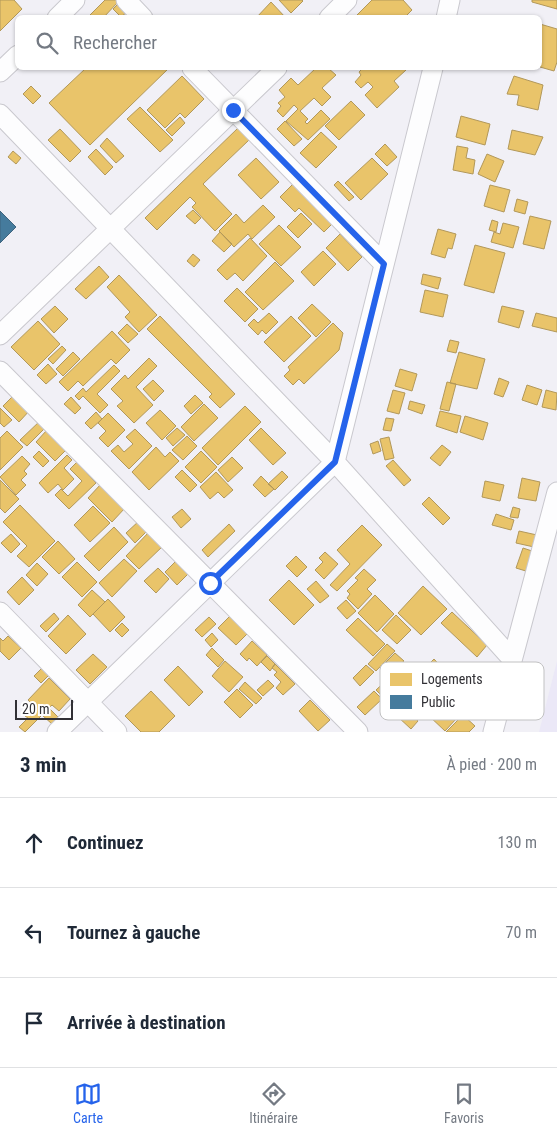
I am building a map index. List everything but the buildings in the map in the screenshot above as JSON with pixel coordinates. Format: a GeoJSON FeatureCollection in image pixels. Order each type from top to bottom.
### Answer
{"type":"FeatureCollection","features":[{"type":"Feature","properties":{"kind":"street"},"geometry":{"type":"LineString","coordinates":[[60,15],[75,0]]}},
{"type":"Feature","properties":{"kind":"street"},"geometry":{"type":"LineString","coordinates":[[126,0],[140,15]]}},
{"type":"Feature","properties":{"kind":"street"},"geometry":{"type":"LineString","coordinates":[[332,15],[347,0]]}},
{"type":"Feature","properties":{"kind":"street"},"geometry":{"type":"LineString","coordinates":[[447,15],[450,0]]}},
{"type":"Feature","properties":{"kind":"street"},"geometry":{"type":"LineString","coordinates":[[0,72],[15,58]]}},
{"type":"Feature","properties":{"kind":"street"},"geometry":{"type":"LineString","coordinates":[[194,70],[384,264]]}},
{"type":"Feature","properties":{"kind":"street"},"geometry":{"type":"LineString","coordinates":[[0,335],[275,70]]}},
{"type":"Feature","properties":{"kind":"street"},"geometry":{"type":"LineString","coordinates":[[56,732],[335,462],[432,70]]}},
{"type":"Feature","properties":{"kind":"street"},"geometry":{"type":"LineString","coordinates":[[0,114],[335,462],[512,659]]}},
{"type":"Feature","properties":{"kind":"street"},"geometry":{"type":"LineString","coordinates":[[0,371],[358,732]]}},
{"type":"Feature","properties":{"kind":"street"},"geometry":{"type":"LineString","coordinates":[[511,662],[557,492]]}},
{"type":"Feature","properties":{"kind":"street"},"geometry":{"type":"LineString","coordinates":[[0,612],[117,732]]}},
{"type":"Feature","properties":{"kind":"shaded area"},"geometry":{"type":"Polygon","coordinates":[[[557,661],[557,732],[539,732],[542,720],[544,720],[544,712],[557,661]]]}},
{"type":"Feature","properties":{"kind":"route"},"geometry":{"type":"LineString","coordinates":[[210,583],[335,462],[384,264],[233,110]]}}]}
